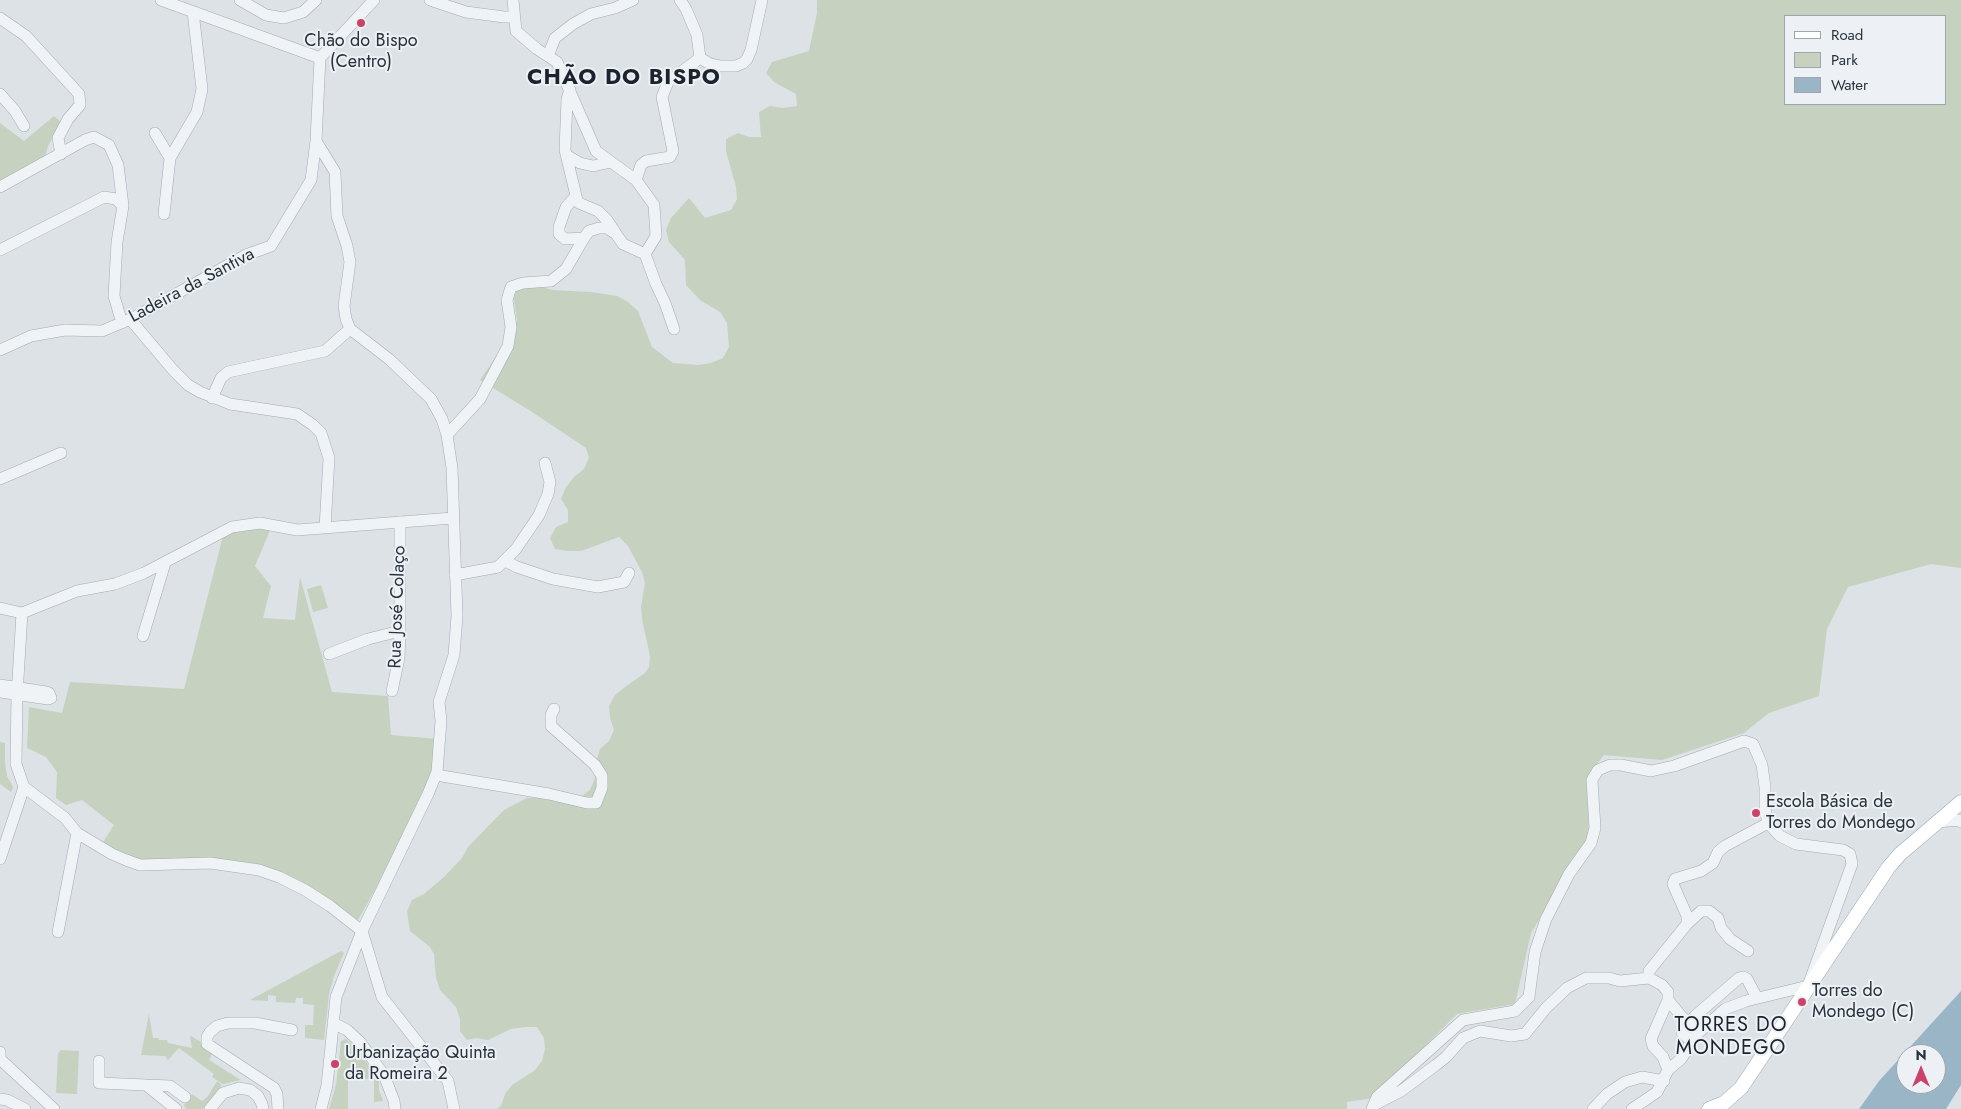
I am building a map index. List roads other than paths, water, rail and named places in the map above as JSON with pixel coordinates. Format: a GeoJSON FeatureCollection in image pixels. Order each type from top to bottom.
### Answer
{"type":"FeatureCollection","features":[{"type":"Feature","properties":{"kind":"main road"},"geometry":{"type":"LineString","coordinates":[[1708,1109],[1724,1104],[1741,1088],[1888,868],[1900,854],[1961,802]]}},
{"type":"Feature","properties":{"kind":"street"},"geometry":{"type":"LineString","coordinates":[[164,0],[320,58],[374,0]]}},
{"type":"Feature","properties":{"kind":"street"},"geometry":{"type":"LineString","coordinates":[[240,0],[266,15],[284,18],[303,12],[316,0]]}},
{"type":"Feature","properties":{"kind":"street"},"geometry":{"type":"LineString","coordinates":[[430,0],[466,12],[514,17]]}},
{"type":"Feature","properties":{"kind":"street"},"geometry":{"type":"LineString","coordinates":[[513,0],[516,31],[557,62],[596,151],[636,180],[654,205],[656,236],[645,254]]}},
{"type":"Feature","properties":{"kind":"street"},"geometry":{"type":"LineString","coordinates":[[548,56],[555,38],[573,24],[592,14],[633,0]]}},
{"type":"Feature","properties":{"kind":"street"},"geometry":{"type":"LineString","coordinates":[[680,0],[698,35],[700,58]]}},
{"type":"Feature","properties":{"kind":"street"},"geometry":{"type":"LineString","coordinates":[[700,58],[710,64],[720,66],[736,66],[743,63],[751,50],[762,0]]}},
{"type":"Feature","properties":{"kind":"street"},"geometry":{"type":"LineString","coordinates":[[164,214],[170,158],[197,112],[202,89],[192,12]]}},
{"type":"Feature","properties":{"kind":"street"},"geometry":{"type":"LineString","coordinates":[[0,18],[26,36],[79,94],[80,105],[68,119],[58,138],[61,154]]}},
{"type":"Feature","properties":{"kind":"street","name":"Ladeira da Santiva"},"geometry":{"type":"LineString","coordinates":[[0,350],[31,336],[65,330],[102,331],[126,321],[246,255],[271,246],[311,180],[316,141],[320,58]]}},
{"type":"Feature","properties":{"kind":"street"},"geometry":{"type":"LineString","coordinates":[[636,180],[641,165],[646,162],[670,157],[673,151],[662,97],[663,92],[668,82],[700,58]]}},
{"type":"Feature","properties":{"kind":"street"},"geometry":{"type":"LineString","coordinates":[[570,90],[567,99],[566,155],[579,203],[591,207],[605,218],[623,244],[645,254],[656,284],[666,303],[674,329]]}},
{"type":"Feature","properties":{"kind":"street"},"geometry":{"type":"LineString","coordinates":[[0,94],[15,111],[24,126]]}},
{"type":"Feature","properties":{"kind":"street"},"geometry":{"type":"LineString","coordinates":[[156,133],[170,158]]}},
{"type":"Feature","properties":{"kind":"street"},"geometry":{"type":"LineString","coordinates":[[0,187],[84,140],[94,137],[109,145],[118,165],[123,206],[117,242],[114,296],[126,321],[188,385],[212,398],[230,404],[297,414],[313,425],[321,434],[329,458],[325,528]]}},
{"type":"Feature","properties":{"kind":"street"},"geometry":{"type":"LineString","coordinates":[[316,141],[335,172],[337,216],[348,246],[350,262],[344,306],[350,328],[389,358],[431,399],[442,419],[447,435],[452,468],[457,616],[456,638],[451,668],[439,702],[441,721],[440,752],[436,775],[362,931],[336,997],[327,1085],[320,1109]]}},
{"type":"Feature","properties":{"kind":"street"},"geometry":{"type":"LineString","coordinates":[[566,155],[580,163],[593,166],[611,162]]}},
{"type":"Feature","properties":{"kind":"street"},"geometry":{"type":"LineString","coordinates":[[576,196],[564,211],[559,227],[560,234],[565,239],[584,238]]}},
{"type":"Feature","properties":{"kind":"street"},"geometry":{"type":"LineString","coordinates":[[0,250],[104,197],[116,199],[123,206]]}},
{"type":"Feature","properties":{"kind":"street"},"geometry":{"type":"LineString","coordinates":[[447,435],[480,399],[508,346],[511,327],[507,300],[511,287],[523,283],[551,281],[566,269],[589,231],[606,228],[616,234]]}},
{"type":"Feature","properties":{"kind":"street"},"geometry":{"type":"LineString","coordinates":[[212,398],[222,378],[228,372],[325,351],[350,328]]}},
{"type":"Feature","properties":{"kind":"street"},"geometry":{"type":"LineString","coordinates":[[0,479],[61,454]]}},
{"type":"Feature","properties":{"kind":"street"},"geometry":{"type":"LineString","coordinates":[[455,575],[498,567],[516,549],[539,515],[548,494],[550,482],[545,463]]}},
{"type":"Feature","properties":{"kind":"street"},"geometry":{"type":"LineString","coordinates":[[0,608],[22,613],[77,591],[115,584],[144,573],[232,526],[260,524],[297,530],[453,518]]}},
{"type":"Feature","properties":{"kind":"street","name":"Rua José Colaço"},"geometry":{"type":"LineString","coordinates":[[392,691],[398,658],[400,631],[400,522]]}},
{"type":"Feature","properties":{"kind":"street"},"geometry":{"type":"LineString","coordinates":[[505,561],[552,579],[598,587],[624,582],[629,573]]}},
{"type":"Feature","properties":{"kind":"street"},"geometry":{"type":"LineString","coordinates":[[143,636],[164,563]]}},
{"type":"Feature","properties":{"kind":"street"},"geometry":{"type":"LineString","coordinates":[[22,613],[17,691],[16,764],[24,787],[65,818],[77,833],[112,854],[140,865],[210,863],[259,870],[305,890],[330,906],[362,931],[382,997],[448,1082],[454,1109]]}},
{"type":"Feature","properties":{"kind":"street"},"geometry":{"type":"LineString","coordinates":[[329,654],[368,639],[400,631]]}},
{"type":"Feature","properties":{"kind":"street"},"geometry":{"type":"LineString","coordinates":[[0,684],[17,691]]}},
{"type":"Feature","properties":{"kind":"street"},"geometry":{"type":"LineString","coordinates":[[0,692],[17,691]]}},
{"type":"Feature","properties":{"kind":"street"},"geometry":{"type":"LineString","coordinates":[[436,775],[549,794],[587,803],[596,803],[602,788],[602,776],[595,765],[551,726],[551,715],[554,709]]}},
{"type":"Feature","properties":{"kind":"street"},"geometry":{"type":"LineString","coordinates":[[1372,1108],[1377,1097],[1463,1020],[1515,1010],[1529,998],[1535,952],[1546,919],[1569,874],[1591,843],[1595,828],[1592,780],[1598,770],[1610,765],[1621,765],[1652,771],[1674,766],[1744,741],[1749,742],[1753,744],[1762,765],[1765,809],[1768,823],[1780,836],[1796,844],[1844,850],[1850,854],[1852,864],[1808,986],[1734,1004],[1722,1011],[1703,1027],[1682,1059],[1666,1075],[1657,1092],[1632,1109]]}},
{"type":"Feature","properties":{"kind":"street"},"geometry":{"type":"LineString","coordinates":[[0,859],[24,787]]}},
{"type":"Feature","properties":{"kind":"street"},"geometry":{"type":"LineString","coordinates":[[1938,822],[1958,820],[1961,822]]}},
{"type":"Feature","properties":{"kind":"street"},"geometry":{"type":"LineString","coordinates":[[1687,924],[1687,916],[1673,884],[1676,879],[1701,871],[1713,863],[1718,852],[1725,846],[1768,823]]}},
{"type":"Feature","properties":{"kind":"street"},"geometry":{"type":"LineString","coordinates":[[58,932],[77,833]]}},
{"type":"Feature","properties":{"kind":"street"},"geometry":{"type":"LineString","coordinates":[[1649,978],[1649,971],[1687,924],[1701,911],[1709,911],[1718,918],[1721,928],[1730,939],[1748,951]]}},
{"type":"Feature","properties":{"kind":"street"},"geometry":{"type":"LineString","coordinates":[[1372,1108],[1401,1091],[1436,1065],[1463,1038],[1480,1031],[1511,1036],[1525,1034],[1546,1008],[1567,988],[1586,978],[1609,978],[1620,981],[1649,978],[1662,985],[1668,992],[1668,1000],[1651,1039],[1653,1046],[1663,1057],[1666,1075]]}},
{"type":"Feature","properties":{"kind":"street"},"geometry":{"type":"LineString","coordinates":[[1692,1042],[1682,1034],[1695,1016],[1740,978],[1747,979],[1757,998]]}},
{"type":"Feature","properties":{"kind":"street"},"geometry":{"type":"LineString","coordinates":[[1668,1000],[1690,1024]]}},
{"type":"Feature","properties":{"kind":"street"},"geometry":{"type":"LineString","coordinates":[[278,1109],[277,1094],[274,1088],[207,1044],[207,1037],[216,1026],[228,1023],[255,1023],[292,1030]]}},
{"type":"Feature","properties":{"kind":"street"},"geometry":{"type":"LineString","coordinates":[[333,1023],[348,1030],[360,1042],[384,1075],[394,1101],[395,1109]]}},
{"type":"Feature","properties":{"kind":"street"},"geometry":{"type":"LineString","coordinates":[[0,1052],[0,1059],[54,1109]]}},
{"type":"Feature","properties":{"kind":"street"},"geometry":{"type":"LineString","coordinates":[[99,1061],[99,1083],[170,1086],[185,1097]]}},
{"type":"Feature","properties":{"kind":"street"},"geometry":{"type":"LineString","coordinates":[[1593,1109],[1608,1094],[1625,1082],[1642,1077],[1666,1075]]}},
{"type":"Feature","properties":{"kind":"street"},"geometry":{"type":"LineString","coordinates":[[146,1085],[176,1109]]}},
{"type":"Feature","properties":{"kind":"street"},"geometry":{"type":"LineString","coordinates":[[210,1109],[223,1093],[239,1088],[250,1090],[258,1096],[263,1109]]}},
{"type":"Feature","properties":{"kind":"street"},"geometry":{"type":"LineString","coordinates":[[0,1099],[7,1100],[24,1109]]}},
{"type":"Feature","properties":{"kind":"water"},"geometry":{"type":"Polygon","coordinates":[[[1961,991],[1961,1085],[1946,1109],[1859,1109],[1879,1081],[1896,1062],[1896,1094],[1946,1094],[1946,1044],[1913,1044],[1961,991]]]}},
{"type":"Feature","properties":{"kind":"place","name":"Chão do Bispo (Centro)"},"geometry":{"type":"Point","coordinates":[361,23]}},
{"type":"Feature","properties":{"kind":"place","name":"Escola Básica de Torres do Mondego"},"geometry":{"type":"Point","coordinates":[1756,813]}},
{"type":"Feature","properties":{"kind":"place","name":"Torres do Mondego (C)"},"geometry":{"type":"Point","coordinates":[1802,1002]}},
{"type":"Feature","properties":{"kind":"place","name":"Urbanização Quinta da Romeira 2"},"geometry":{"type":"Point","coordinates":[335,1064]}},
{"type":"Feature","properties":{"kind":"district","name":"CHÃO DO BISPO"},"geometry":{"type":"Point","coordinates":[624,79]}},
{"type":"Feature","properties":{"kind":"district","name":"TORRES DO MONDEGO"},"geometry":{"type":"Point","coordinates":[1731,1038]}}]}
